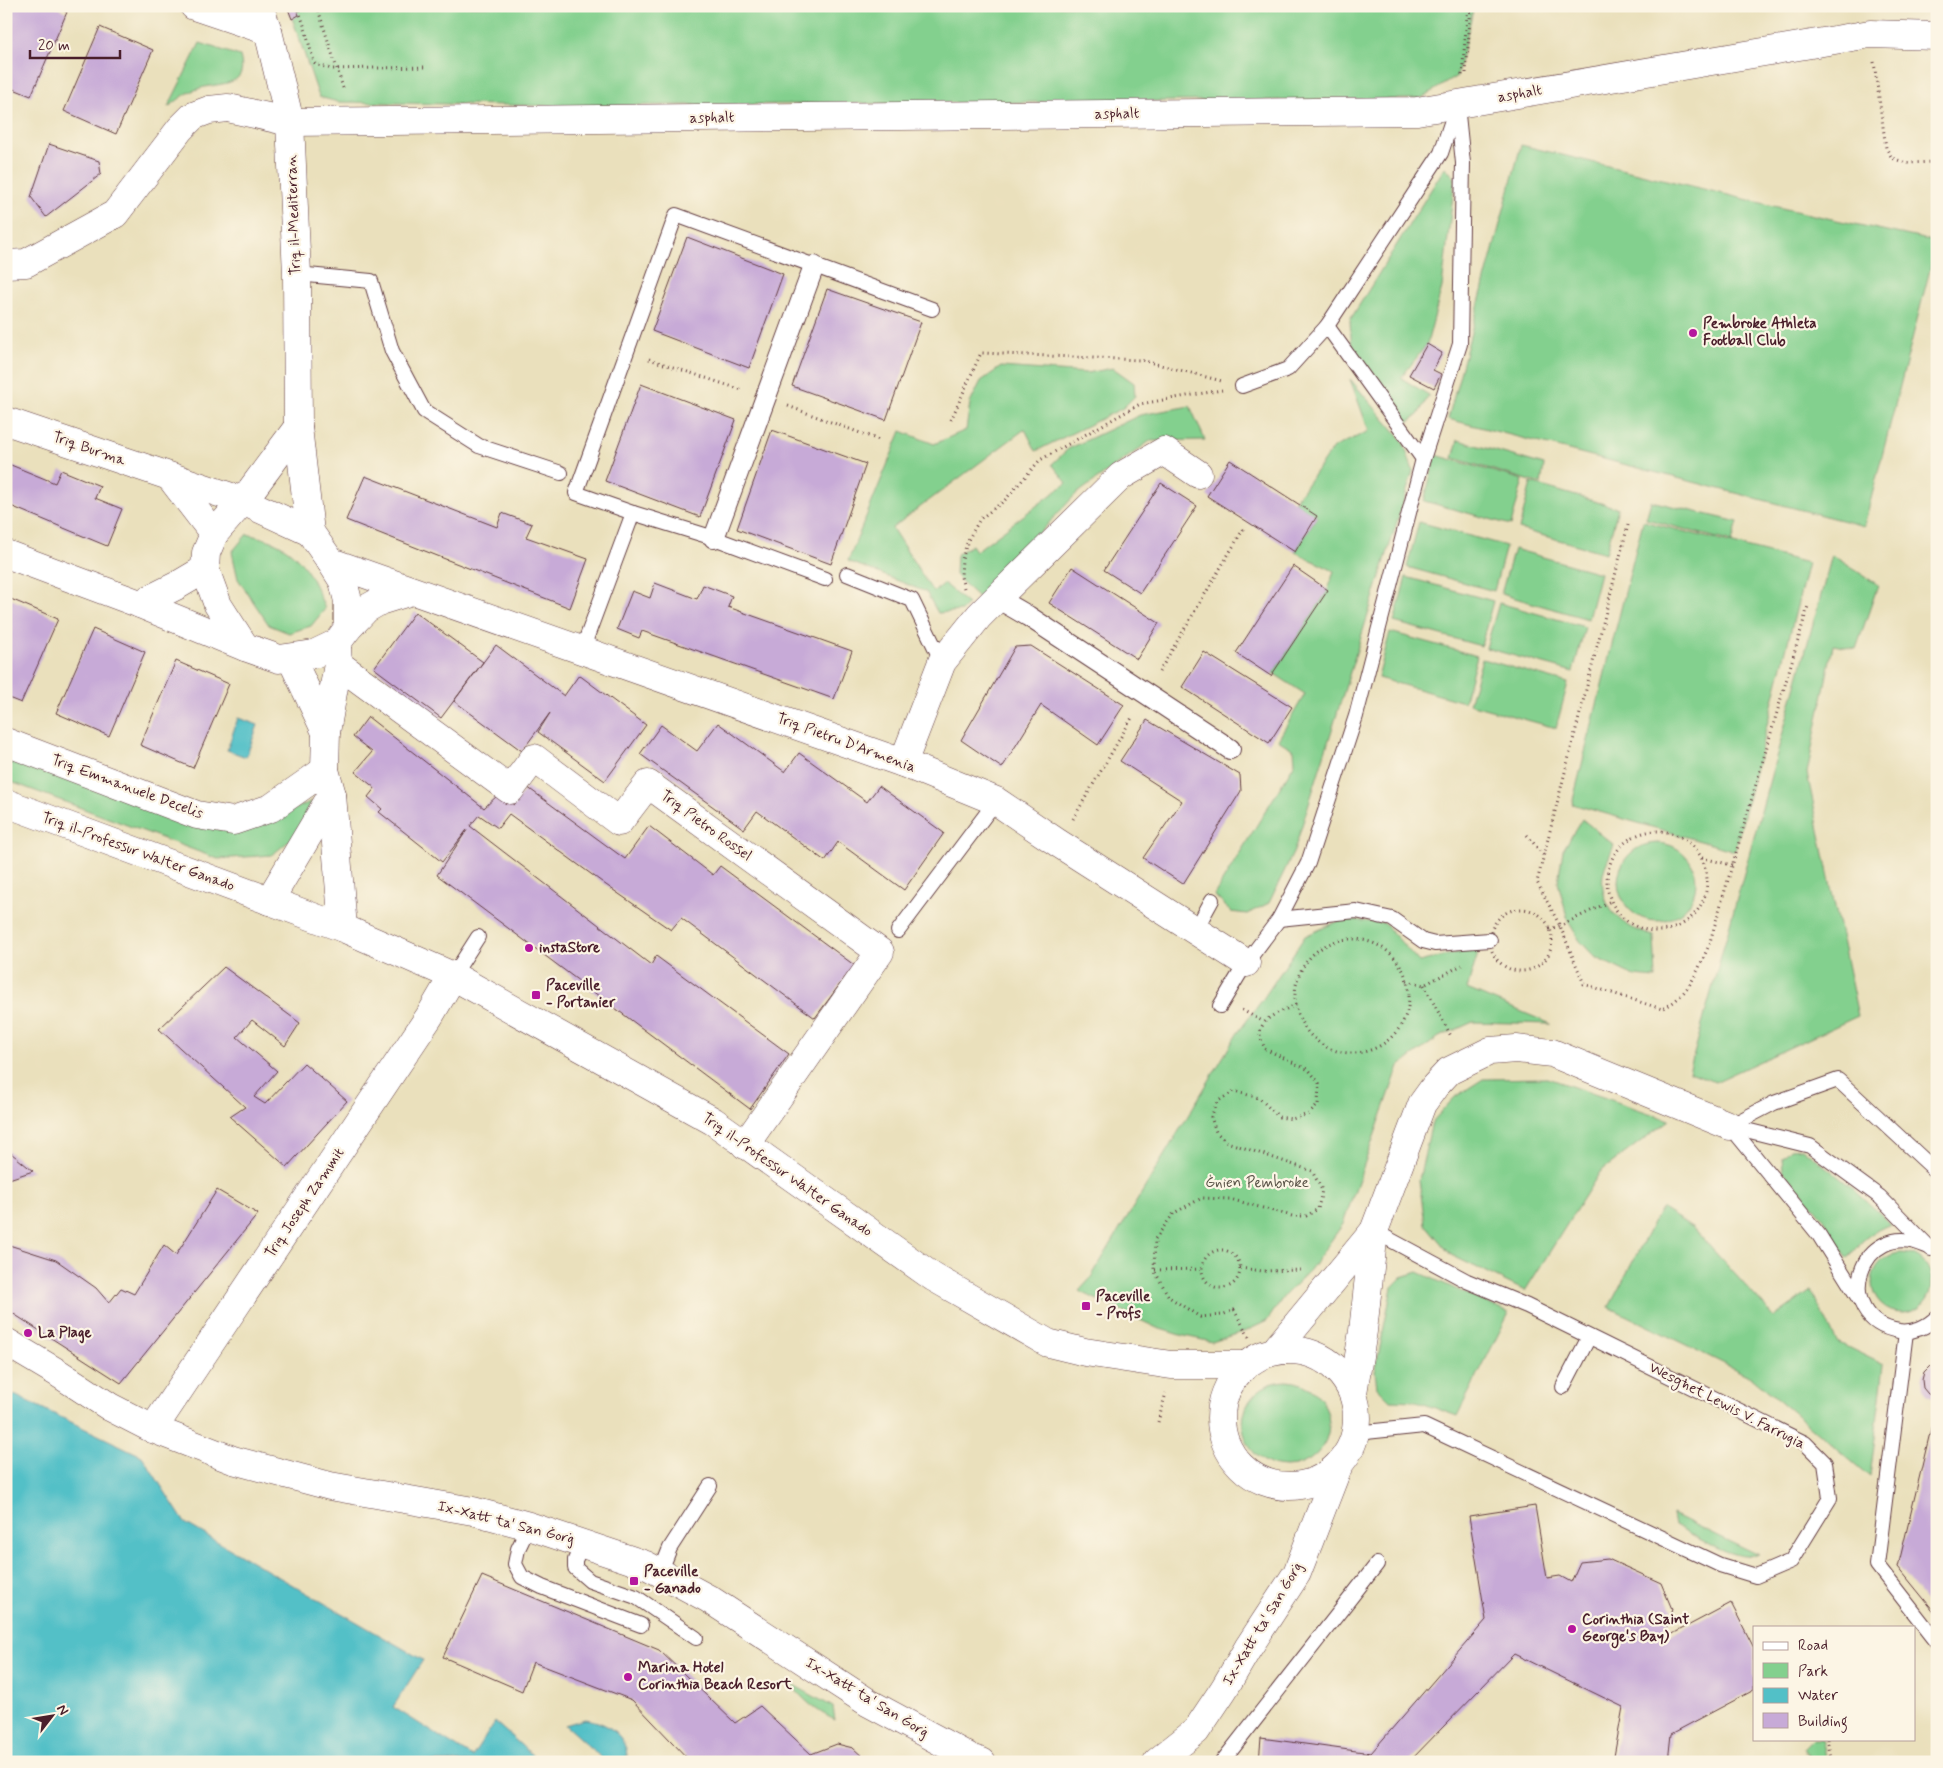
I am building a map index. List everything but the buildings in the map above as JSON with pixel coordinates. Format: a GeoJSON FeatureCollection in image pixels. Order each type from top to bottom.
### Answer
{"type":"FeatureCollection","features":[{"type":"Feature","properties":{"kind":"street"},"geometry":{"type":"LineString","coordinates":[[194,6],[264,19]]}},
{"type":"Feature","properties":{"kind":"street","name":"Triq il-Mediterran"},"geometry":{"type":"LineString","coordinates":[[264,19],[290,122],[296,274],[298,427],[310,532]]}},
{"type":"Feature","properties":{"kind":"street","name":"asphalt"},"geometry":{"type":"LineString","coordinates":[[6,264],[26,263],[115,214],[180,129],[193,116],[208,110],[228,108],[290,122],[1417,111],[1870,34],[1937,36]]}},
{"type":"Feature","properties":{"kind":"street"},"geometry":{"type":"LineString","coordinates":[[714,538],[814,266]]}},
{"type":"Feature","properties":{"kind":"street","name":"Triq Burma"},"geometry":{"type":"LineString","coordinates":[[6,421],[243,501]]}},
{"type":"Feature","properties":{"kind":"street"},"geometry":{"type":"LineString","coordinates":[[245,647],[218,605],[205,569],[206,552],[214,534],[243,501],[298,427]]}},
{"type":"Feature","properties":{"kind":"street"},"geometry":{"type":"LineString","coordinates":[[903,763],[942,662],[988,607],[1121,476],[1164,451],[1198,474]]}},
{"type":"Feature","properties":{"kind":"street"},"geometry":{"type":"LineString","coordinates":[[171,478],[214,534]]}},
{"type":"Feature","properties":{"kind":"street"},"geometry":{"type":"LineString","coordinates":[[243,501],[310,532],[343,582],[348,601],[326,732],[343,928]]}},
{"type":"Feature","properties":{"kind":"street"},"geometry":{"type":"LineString","coordinates":[[6,554],[279,659],[314,654],[341,645],[366,609],[380,601],[412,591]]}},
{"type":"Feature","properties":{"kind":"street","name":"Triq Pietru D'Armenia"},"geometry":{"type":"LineString","coordinates":[[331,562],[903,763],[996,800],[1058,843],[1246,963]]}},
{"type":"Feature","properties":{"kind":"street"},"geometry":{"type":"LineString","coordinates":[[140,604],[205,569]]}},
{"type":"Feature","properties":{"kind":"street"},"geometry":{"type":"LineString","coordinates":[[988,607],[1028,616],[1230,749]]}},
{"type":"Feature","properties":{"kind":"street","name":"Triq Pietro Rossel"},"geometry":{"type":"LineString","coordinates":[[341,645],[510,790],[534,758],[619,822],[648,784],[880,952],[745,1145]]}},
{"type":"Feature","properties":{"kind":"street"},"geometry":{"type":"LineString","coordinates":[[291,658],[326,732]]}},
{"type":"Feature","properties":{"kind":"street","name":"Triq Emmanuele Decelis"},"geometry":{"type":"LineString","coordinates":[[6,742],[197,815],[232,821],[271,808],[329,782]]}},
{"type":"Feature","properties":{"kind":"street"},"geometry":{"type":"LineString","coordinates":[[269,901],[329,782]]}},
{"type":"Feature","properties":{"kind":"street","name":"Triq il-Professur Walter Ganado"},"geometry":{"type":"LineString","coordinates":[[6,803],[343,928],[453,976],[713,1121],[933,1277],[1048,1343],[1085,1352],[1171,1365],[1248,1352],[1278,1348],[1304,1350],[1324,1359],[1341,1374],[1353,1393],[1358,1413],[1356,1433],[1349,1452],[1338,1467],[1318,1480],[1295,1487],[1272,1485],[1250,1475],[1236,1462],[1226,1446],[1221,1424],[1222,1402],[1248,1352]]}},
{"type":"Feature","properties":{"kind":"street","name":"Triq Joseph Zammit"},"geometry":{"type":"LineString","coordinates":[[153,1429],[429,1017],[453,976]]}},
{"type":"Feature","properties":{"kind":"street"},"geometry":{"type":"LineString","coordinates":[[1353,1393],[1363,1332],[1374,1230],[1422,1104],[1449,1071],[1490,1051],[1516,1049],[1552,1053],[1730,1126]]}},
{"type":"Feature","properties":{"kind":"street"},"geometry":{"type":"LineString","coordinates":[[1278,1348],[1374,1230]]}},
{"type":"Feature","properties":{"kind":"street","name":"Ix-Xatt ta' San Ġorġ"},"geometry":{"type":"LineString","coordinates":[[6,1342],[110,1407],[153,1429],[233,1460],[322,1483],[473,1511],[529,1526],[646,1566],[709,1599],[869,1703],[972,1759],[982,1762]]}},
{"type":"Feature","properties":{"kind":"street","name":"Ix-Xatt ta' San Ġorġ"},"geometry":{"type":"LineString","coordinates":[[1157,1762],[1196,1731],[1297,1573],[1338,1467]]}},
{"type":"Feature","properties":{"kind":"lane"},"geometry":{"type":"LineString","coordinates":[[1242,386],[1288,369],[1327,326],[1441,153],[1457,105]]}},
{"type":"Feature","properties":{"kind":"lane"},"geometry":{"type":"LineString","coordinates":[[1220,1006],[1246,963],[1280,919],[1308,863],[1356,716],[1423,458],[1460,344],[1463,163],[1457,105]]}},
{"type":"Feature","properties":{"kind":"lane"},"geometry":{"type":"LineString","coordinates":[[825,579],[714,538],[576,493],[676,216],[932,309]]}},
{"type":"Feature","properties":{"kind":"lane"},"geometry":{"type":"LineString","coordinates":[[296,274],[371,281],[392,351],[424,411],[479,446],[561,473]]}},
{"type":"Feature","properties":{"kind":"lane"},"geometry":{"type":"LineString","coordinates":[[1327,326],[1423,458]]}},
{"type":"Feature","properties":{"kind":"lane"},"geometry":{"type":"LineString","coordinates":[[582,650],[633,513]]}},
{"type":"Feature","properties":{"kind":"lane"},"geometry":{"type":"LineString","coordinates":[[847,574],[912,600],[942,662]]}},
{"type":"Feature","properties":{"kind":"lane"},"geometry":{"type":"LineString","coordinates":[[898,931],[996,800]]}},
{"type":"Feature","properties":{"kind":"lane"},"geometry":{"type":"LineString","coordinates":[[1195,931],[1212,900]]}},
{"type":"Feature","properties":{"kind":"lane"},"geometry":{"type":"LineString","coordinates":[[1280,919],[1356,912],[1392,919],[1423,941],[1429,943],[1490,940]]}},
{"type":"Feature","properties":{"kind":"lane"},"geometry":{"type":"LineString","coordinates":[[453,976],[478,937]]}},
{"type":"Feature","properties":{"kind":"lane"},"geometry":{"type":"LineString","coordinates":[[1730,1126],[1774,1103],[1838,1080],[1937,1172]]}},
{"type":"Feature","properties":{"kind":"lane"},"geometry":{"type":"LineString","coordinates":[[1730,1126],[1810,1146],[1880,1197],[1934,1252]]}},
{"type":"Feature","properties":{"kind":"lane"},"geometry":{"type":"LineString","coordinates":[[1730,1126],[1819,1235],[1871,1318],[1887,1329],[1906,1332],[1922,1328],[1937,1317]]}},
{"type":"Feature","properties":{"kind":"lane","name":"Wesgħet Lewis V. Farrugia"},"geometry":{"type":"LineString","coordinates":[[1356,1433],[1424,1426],[1720,1565],[1756,1576],[1791,1561],[1830,1498],[1825,1463],[1805,1443],[1527,1306],[1467,1281],[1374,1230]]}},
{"type":"Feature","properties":{"kind":"lane"},"geometry":{"type":"LineString","coordinates":[[1861,1302],[1858,1286],[1861,1269],[1870,1255],[1883,1245],[1899,1240],[1916,1242],[1934,1252]]}},
{"type":"Feature","properties":{"kind":"lane"},"geometry":{"type":"LineString","coordinates":[[1906,1332],[1877,1565],[1937,1642]]}},
{"type":"Feature","properties":{"kind":"lane"},"geometry":{"type":"LineString","coordinates":[[1564,1387],[1589,1337]]}},
{"type":"Feature","properties":{"kind":"lane"},"geometry":{"type":"LineString","coordinates":[[660,1573],[670,1548],[710,1486]]}},
{"type":"Feature","properties":{"kind":"lane"},"geometry":{"type":"LineString","coordinates":[[529,1526],[518,1549],[515,1564],[522,1577],[542,1587],[640,1625]]}},
{"type":"Feature","properties":{"kind":"lane"},"geometry":{"type":"LineString","coordinates":[[582,1543],[574,1568],[590,1581],[636,1597],[696,1638]]}},
{"type":"Feature","properties":{"kind":"lane"},"geometry":{"type":"LineString","coordinates":[[1222,1762],[1377,1564]]}},
{"type":"Feature","properties":{"kind":"path"},"geometry":{"type":"LineString","coordinates":[[296,6],[304,20],[307,41],[315,64],[331,70],[425,67]]}},
{"type":"Feature","properties":{"kind":"path"},"geometry":{"type":"LineString","coordinates":[[317,6],[346,98]]}},
{"type":"Feature","properties":{"kind":"path"},"geometry":{"type":"LineString","coordinates":[[1466,72],[1470,6]]}},
{"type":"Feature","properties":{"kind":"path"},"geometry":{"type":"LineString","coordinates":[[1457,105],[1470,6]]}},
{"type":"Feature","properties":{"kind":"path"},"geometry":{"type":"LineString","coordinates":[[1870,34],[1886,148],[1892,158],[1906,163],[1937,162]]}},
{"type":"Feature","properties":{"kind":"path"},"geometry":{"type":"LineString","coordinates":[[950,420],[981,353],[1141,360],[1242,386]]}},
{"type":"Feature","properties":{"kind":"path"},"geometry":{"type":"LineString","coordinates":[[988,607],[966,595],[961,577],[962,559],[968,540],[980,519],[1004,501],[1040,460],[1140,404],[1242,386]]}},
{"type":"Feature","properties":{"kind":"path"},"geometry":{"type":"LineString","coordinates":[[1628,525],[1537,882],[1560,926],[1584,984],[1662,1009],[1676,1003],[1694,979],[1709,946],[1808,606]]}},
{"type":"Feature","properties":{"kind":"path"},"geometry":{"type":"LineString","coordinates":[[1649,831],[1665,831],[1680,836],[1702,858],[1707,873],[1707,889],[1702,904],[1693,916],[1680,926],[1666,930],[1650,930],[1634,926],[1622,916],[1611,901],[1608,889],[1608,873],[1612,858],[1622,845],[1635,836],[1649,831]]}},
{"type":"Feature","properties":{"kind":"path"},"geometry":{"type":"LineString","coordinates":[[1527,835],[1543,855]]}},
{"type":"Feature","properties":{"kind":"path"},"geometry":{"type":"LineString","coordinates":[[1702,858],[1732,865]]}},
{"type":"Feature","properties":{"kind":"path"},"geometry":{"type":"LineString","coordinates":[[1549,929],[1560,926],[1611,901]]}},
{"type":"Feature","properties":{"kind":"path"},"geometry":{"type":"LineString","coordinates":[[1520,909],[1531,911],[1540,916],[1549,929],[1551,946],[1548,956],[1541,964],[1531,970],[1521,972],[1510,970],[1494,956],[1490,940],[1494,925],[1510,911],[1520,909]]}},
{"type":"Feature","properties":{"kind":"path"},"geometry":{"type":"LineString","coordinates":[[1350,938],[1377,944],[1398,961],[1407,981],[1409,987],[1408,1014],[1393,1038],[1369,1052],[1342,1053],[1316,1041],[1300,1020],[1295,992],[1303,966],[1324,947],[1350,938]]}},
{"type":"Feature","properties":{"kind":"path"},"geometry":{"type":"LineString","coordinates":[[1407,981],[1424,985],[1466,963]]}},
{"type":"Feature","properties":{"kind":"path"},"geometry":{"type":"LineString","coordinates":[[1424,985],[1466,1062]]}},
{"type":"Feature","properties":{"kind":"path"},"geometry":{"type":"LineString","coordinates":[[1248,1352],[1234,1310],[1222,1315],[1200,1316],[1169,1297],[1154,1270],[1155,1239],[1174,1213],[1202,1198],[1230,1199],[1292,1216],[1306,1216],[1318,1209],[1322,1190],[1312,1171],[1227,1142],[1216,1132],[1211,1117],[1217,1102],[1234,1091],[1259,1098],[1279,1117],[1292,1119],[1309,1114],[1318,1105],[1319,1083],[1314,1076],[1308,1070],[1265,1049],[1260,1034],[1264,1022],[1278,1012],[1296,1005]]}},
{"type":"Feature","properties":{"kind":"path"},"geometry":{"type":"LineString","coordinates":[[1222,1250],[1234,1254],[1240,1265],[1240,1271],[1235,1282],[1224,1288],[1211,1286],[1206,1281],[1202,1269],[1203,1263],[1210,1253],[1222,1250]]}},
{"type":"Feature","properties":{"kind":"path"},"geometry":{"type":"LineString","coordinates":[[1154,1270],[1202,1269]]}},
{"type":"Feature","properties":{"kind":"path"},"geometry":{"type":"LineString","coordinates":[[1827,1740],[1832,1762]]}},
{"type":"Feature","properties":{"kind":"green space"},"geometry":{"type":"Polygon","coordinates":[[[288,6],[1474,6],[1457,76],[1420,99],[562,106],[338,102],[319,97],[288,6]]]}},
{"type":"Feature","properties":{"kind":"green space"},"geometry":{"type":"Polygon","coordinates":[[[200,43],[240,56],[242,67],[240,74],[236,79],[229,82],[191,91],[168,107],[200,43]]]}},
{"type":"Feature","properties":{"kind":"green space","name":"Pembroke Athleta Football Club"},"geometry":{"type":"Polygon","coordinates":[[[1521,145],[1786,209],[1937,242],[1864,526],[1448,419],[1521,145]]]}},
{"type":"Feature","properties":{"kind":"green space"},"geometry":{"type":"Polygon","coordinates":[[[1445,167],[1455,178],[1442,287],[1427,344],[1401,378],[1429,395],[1418,415],[1405,424],[1352,354],[1350,320],[1445,167]]]}},
{"type":"Feature","properties":{"kind":"green space"},"geometry":{"type":"Polygon","coordinates":[[[1001,367],[1087,373],[1113,368],[1134,383],[1135,396],[1123,408],[1036,451],[1025,429],[892,528],[933,592],[944,584],[968,604],[961,611],[938,613],[926,592],[848,561],[901,431],[934,444],[966,430],[970,403],[981,381],[1001,367]]]}},
{"type":"Feature","properties":{"kind":"green space"},"geometry":{"type":"Polygon","coordinates":[[[1350,379],[1403,441],[1413,471],[1294,851],[1269,903],[1247,914],[1231,912],[1214,895],[1295,763],[1294,750],[1278,740],[1305,694],[1273,673],[1328,590],[1334,571],[1295,552],[1317,516],[1294,502],[1333,448],[1369,431],[1350,379]]]}},
{"type":"Feature","properties":{"kind":"green space"},"geometry":{"type":"Polygon","coordinates":[[[1190,406],[1205,440],[1150,441],[1075,495],[979,598],[955,575],[956,555],[972,545],[976,551],[1067,483],[1052,464],[1068,449],[1140,415],[1190,406]]]}},
{"type":"Feature","properties":{"kind":"green space"},"geometry":{"type":"Polygon","coordinates":[[[1458,440],[1544,465],[1541,484],[1453,458],[1458,440]]]}},
{"type":"Feature","properties":{"kind":"green space"},"geometry":{"type":"Polygon","coordinates":[[[1436,455],[1523,480],[1511,525],[1424,501],[1436,455]]]}},
{"type":"Feature","properties":{"kind":"green space"},"geometry":{"type":"Polygon","coordinates":[[[1531,483],[1618,508],[1606,553],[1519,529],[1531,483]]]}},
{"type":"Feature","properties":{"kind":"green space"},"geometry":{"type":"Polygon","coordinates":[[[1651,501],[1738,522],[1732,542],[1646,519],[1651,501]]]}},
{"type":"Feature","properties":{"kind":"green space"},"geometry":{"type":"Polygon","coordinates":[[[1643,521],[1808,563],[1735,851],[1572,804],[1643,521]]]}},
{"type":"Feature","properties":{"kind":"green space"},"geometry":{"type":"Polygon","coordinates":[[[1419,522],[1506,546],[1494,591],[1407,567],[1419,522]]]}},
{"type":"Feature","properties":{"kind":"green space"},"geometry":{"type":"Polygon","coordinates":[[[247,534],[280,545],[296,557],[308,572],[325,609],[311,626],[289,633],[269,625],[238,579],[232,552],[247,534]]]}},
{"type":"Feature","properties":{"kind":"green space"},"geometry":{"type":"Polygon","coordinates":[[[1514,549],[1600,573],[1588,619],[1501,594],[1514,549]]]}},
{"type":"Feature","properties":{"kind":"green space"},"geometry":{"type":"Polygon","coordinates":[[[1832,555],[1878,585],[1856,649],[1833,645],[1807,773],[1858,1016],[1715,1082],[1689,1072],[1832,555]]]}},
{"type":"Feature","properties":{"kind":"green space"},"geometry":{"type":"Polygon","coordinates":[[[1406,577],[1493,601],[1481,646],[1394,622],[1406,577]]]}},
{"type":"Feature","properties":{"kind":"green space"},"geometry":{"type":"Polygon","coordinates":[[[1499,603],[1585,627],[1573,672],[1486,648],[1499,603]]]}},
{"type":"Feature","properties":{"kind":"green space"},"geometry":{"type":"Polygon","coordinates":[[[1390,632],[1477,656],[1464,702],[1378,678],[1390,632]]]}},
{"type":"Feature","properties":{"kind":"green space"},"geometry":{"type":"Polygon","coordinates":[[[1482,659],[1568,683],[1556,728],[1469,704],[1482,659]]]}},
{"type":"Feature","properties":{"kind":"green space"},"geometry":{"type":"Polygon","coordinates":[[[6,751],[218,829],[247,831],[312,801],[295,836],[272,855],[218,859],[6,780],[6,751]]]}},
{"type":"Feature","properties":{"kind":"green space"},"geometry":{"type":"Polygon","coordinates":[[[1582,819],[1614,845],[1603,874],[1605,897],[1609,907],[1623,922],[1632,928],[1654,936],[1656,978],[1634,976],[1595,957],[1580,941],[1568,921],[1558,882],[1563,850],[1582,819]]]}},
{"type":"Feature","properties":{"kind":"green space"},"geometry":{"type":"Polygon","coordinates":[[[1649,843],[1665,843],[1679,849],[1690,860],[1696,874],[1696,890],[1690,904],[1679,915],[1665,921],[1649,921],[1635,915],[1624,904],[1618,890],[1618,874],[1624,860],[1635,849],[1649,843]]]}},
{"type":"Feature","properties":{"kind":"green space","name":"Ġnien Pembroke"},"geometry":{"type":"Polygon","coordinates":[[[1343,919],[1384,923],[1419,962],[1480,947],[1467,989],[1551,1024],[1473,1022],[1439,1037],[1399,1066],[1343,1224],[1310,1270],[1284,1296],[1267,1321],[1246,1331],[1212,1342],[1157,1328],[1079,1291],[1090,1279],[1237,1034],[1305,936],[1343,919]]]}},
{"type":"Feature","properties":{"kind":"green space"},"geometry":{"type":"Polygon","coordinates":[[[1548,1078],[1669,1120],[1600,1172],[1525,1291],[1451,1255],[1425,1224],[1419,1180],[1432,1122],[1455,1097],[1483,1079],[1548,1078]]]}},
{"type":"Feature","properties":{"kind":"green space"},"geometry":{"type":"Polygon","coordinates":[[[1802,1148],[1850,1186],[1891,1224],[1877,1230],[1866,1238],[1848,1259],[1824,1219],[1783,1170],[1782,1157],[1790,1149],[1802,1148]]]}},
{"type":"Feature","properties":{"kind":"green space"},"geometry":{"type":"Polygon","coordinates":[[[1661,1208],[1692,1227],[1774,1317],[1811,1291],[1837,1342],[1884,1365],[1870,1477],[1753,1378],[1609,1307],[1661,1208]]]}},
{"type":"Feature","properties":{"kind":"green space"},"geometry":{"type":"Polygon","coordinates":[[[1902,1253],[1919,1258],[1927,1266],[1932,1283],[1927,1300],[1919,1308],[1902,1313],[1885,1308],[1877,1300],[1872,1283],[1877,1266],[1885,1258],[1902,1253]]]}},
{"type":"Feature","properties":{"kind":"green space"},"geometry":{"type":"Polygon","coordinates":[[[1418,1272],[1509,1313],[1457,1416],[1416,1401],[1390,1400],[1377,1387],[1375,1372],[1392,1287],[1402,1277],[1418,1272]]]}},
{"type":"Feature","properties":{"kind":"green space"},"geometry":{"type":"Polygon","coordinates":[[[1286,1381],[1302,1384],[1310,1388],[1322,1400],[1326,1408],[1329,1424],[1326,1440],[1322,1448],[1310,1460],[1302,1464],[1286,1467],[1270,1464],[1262,1460],[1250,1448],[1246,1440],[1243,1424],[1246,1408],[1250,1400],[1262,1388],[1270,1384],[1286,1381]]]}},
{"type":"Feature","properties":{"kind":"green space"},"geometry":{"type":"Polygon","coordinates":[[[1672,1514],[1759,1556],[1737,1555],[1715,1546],[1674,1525],[1672,1514]]]}},
{"type":"Feature","properties":{"kind":"green space"},"geometry":{"type":"Polygon","coordinates":[[[790,1683],[833,1707],[835,1720],[810,1704],[790,1683]]]}},
{"type":"Feature","properties":{"kind":"green space"},"geometry":{"type":"Polygon","coordinates":[[[1812,1740],[1822,1740],[1827,1762],[1814,1762],[1805,1747],[1812,1740]]]}},
{"type":"Feature","properties":{"kind":"water"},"geometry":{"type":"Polygon","coordinates":[[[238,718],[258,725],[246,757],[227,750],[238,718]]]}},
{"type":"Feature","properties":{"kind":"water"},"geometry":{"type":"Polygon","coordinates":[[[6,1391],[142,1456],[185,1523],[423,1660],[393,1707],[472,1757],[495,1722],[540,1762],[6,1762],[6,1391]]]}},
{"type":"Feature","properties":{"kind":"water"},"geometry":{"type":"Polygon","coordinates":[[[585,1719],[601,1723],[615,1732],[624,1745],[627,1753],[627,1762],[606,1762],[565,1725],[585,1719]]]}},
{"type":"Feature","properties":{"kind":"place","name":"Pembroke Athleta Football Club"},"geometry":{"type":"Point","coordinates":[1693,333]}},
{"type":"Feature","properties":{"kind":"place","name":"instaStore"},"geometry":{"type":"Point","coordinates":[529,948]}},
{"type":"Feature","properties":{"kind":"place","name":"Paceville - Portanier"},"geometry":{"type":"Point","coordinates":[536,995]}},
{"type":"Feature","properties":{"kind":"place","name":"Paceville - Profs"},"geometry":{"type":"Point","coordinates":[1086,1306]}},
{"type":"Feature","properties":{"kind":"place","name":"La Plage"},"geometry":{"type":"Point","coordinates":[28,1333]}},
{"type":"Feature","properties":{"kind":"place","name":"Paceville - Ganado"},"geometry":{"type":"Point","coordinates":[634,1581]}},
{"type":"Feature","properties":{"kind":"place","name":"Corinthia (Saint George's Bay)"},"geometry":{"type":"Point","coordinates":[1572,1629]}},
{"type":"Feature","properties":{"kind":"place","name":"Marina Hotel Corinthia Beach Resort"},"geometry":{"type":"Point","coordinates":[628,1677]}}]}
